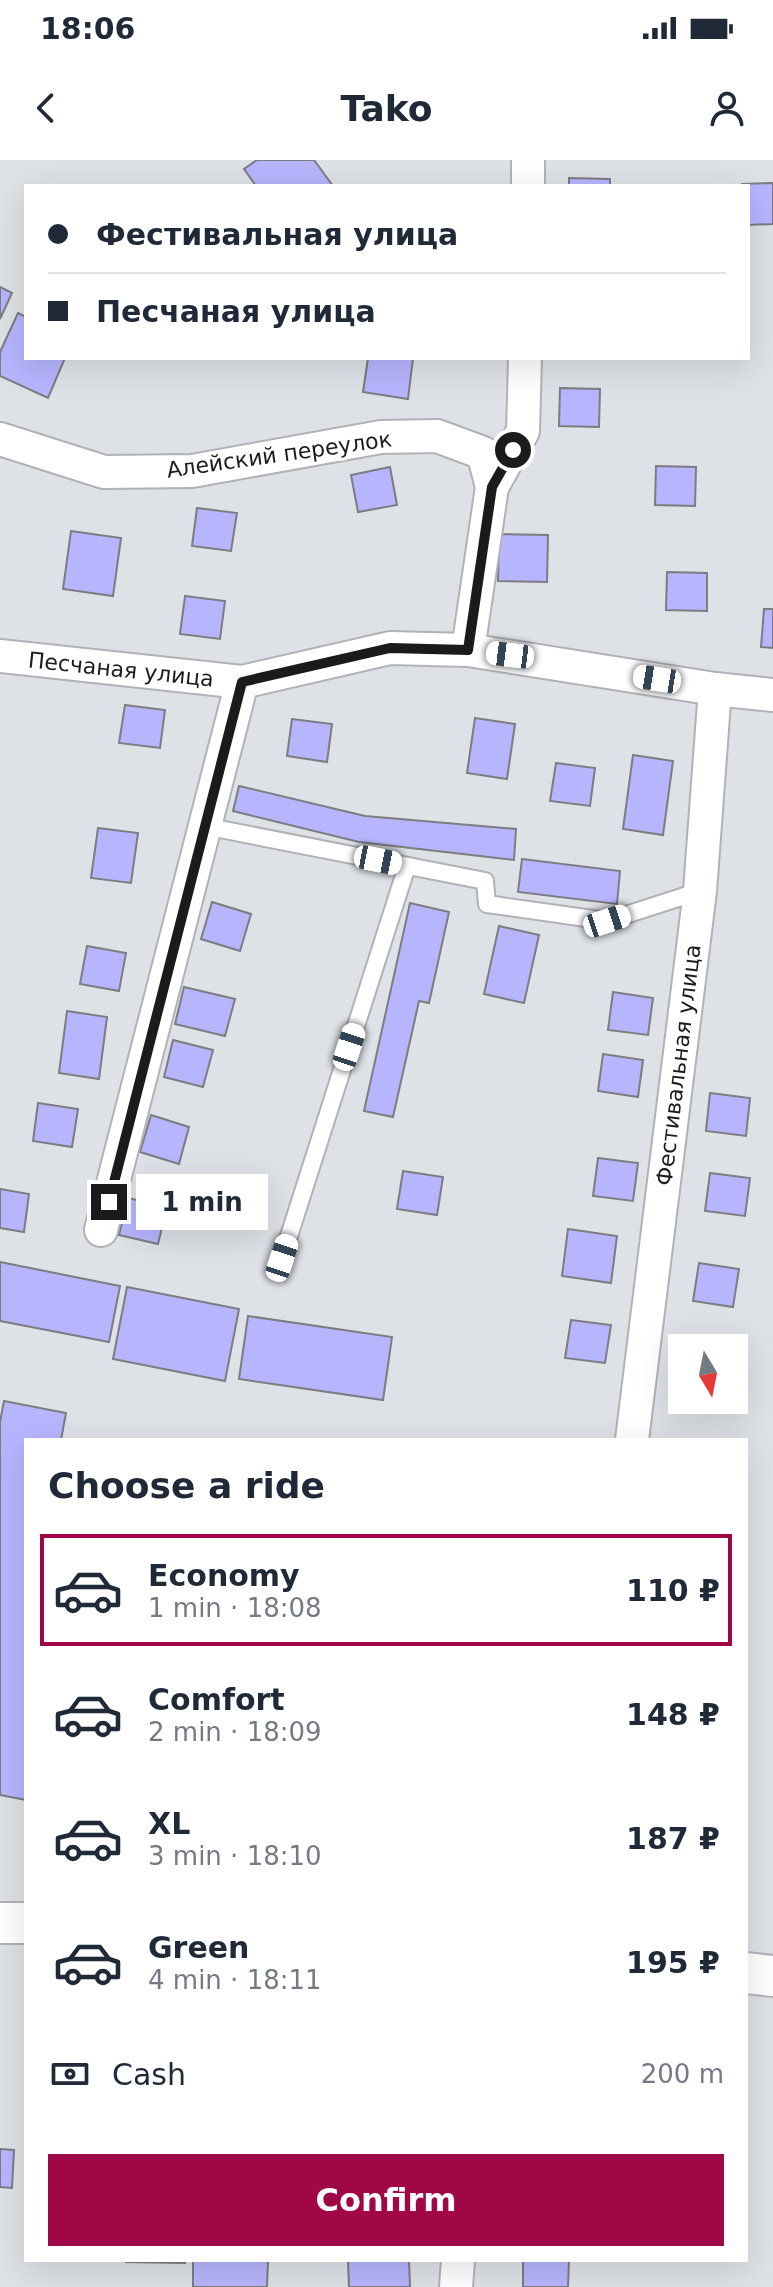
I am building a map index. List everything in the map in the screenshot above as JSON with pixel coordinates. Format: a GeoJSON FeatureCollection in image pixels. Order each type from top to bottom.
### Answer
{"type":"FeatureCollection","features":[{"type":"Feature","properties":{"kind":"street"},"geometry":{"type":"LineString","coordinates":[[528,160],[528,184]]}},
{"type":"Feature","properties":{"kind":"street"},"geometry":{"type":"LineString","coordinates":[[492,487],[523,431],[525,360]]}},
{"type":"Feature","properties":{"kind":"street","name":"Алейский переулок"},"geometry":{"type":"LineString","coordinates":[[0,439],[104,472],[192,471],[381,437],[437,436],[483,453],[492,487],[468,650]]}},
{"type":"Feature","properties":{"kind":"street","name":"Песчаная улица"},"geometry":{"type":"LineString","coordinates":[[0,656],[242,682],[390,648],[468,650]]}},
{"type":"Feature","properties":{"kind":"street"},"geometry":{"type":"LineString","coordinates":[[468,650],[715,689],[773,695]]}},
{"type":"Feature","properties":{"kind":"street","name":"Песчаная улица"},"geometry":{"type":"LineString","coordinates":[[101,1230],[242,682]]}},
{"type":"Feature","properties":{"kind":"street","name":"Фестивальная улица"},"geometry":{"type":"LineString","coordinates":[[632,1438],[700,891],[715,689]]}},
{"type":"Feature","properties":{"kind":"street"},"geometry":{"type":"LineString","coordinates":[[0,1923],[24,1923]]}},
{"type":"Feature","properties":{"kind":"street"},"geometry":{"type":"LineString","coordinates":[[748,1973],[773,1976]]}},
{"type":"Feature","properties":{"kind":"street"},"geometry":{"type":"LineString","coordinates":[[456,2287],[458,2262]]}},
{"type":"Feature","properties":{"kind":"lane"},"geometry":{"type":"LineString","coordinates":[[204,826],[485,881],[487,904],[607,921],[700,891]]}},
{"type":"Feature","properties":{"kind":"lane"},"geometry":{"type":"LineString","coordinates":[[282,1258],[407,866]]}},
{"type":"Feature","properties":{"kind":"building"},"geometry":{"type":"Polygon","coordinates":[[[257,160],[314,160],[332,184],[255,184],[244,169],[257,160]]]}},
{"type":"Feature","properties":{"kind":"building"},"geometry":{"type":"Polygon","coordinates":[[[569,178],[610,179],[610,184],[569,184],[569,178]]]}},
{"type":"Feature","properties":{"kind":"building"},"geometry":{"type":"Polygon","coordinates":[[[773,183],[773,224],[750,225],[750,184],[741,184],[773,183]]]}},
{"type":"Feature","properties":{"kind":"building"},"geometry":{"type":"Polygon","coordinates":[[[0,287],[12,293],[0,319],[0,287]]]}},
{"type":"Feature","properties":{"kind":"building"},"geometry":{"type":"Polygon","coordinates":[[[18,313],[24,316],[24,360],[64,360],[48,398],[0,376],[0,352],[18,313]]]}},
{"type":"Feature","properties":{"kind":"building"},"geometry":{"type":"Polygon","coordinates":[[[368,360],[413,360],[408,399],[363,392],[368,360]]]}},
{"type":"Feature","properties":{"kind":"building"},"geometry":{"type":"Polygon","coordinates":[[[560,388],[600,389],[599,427],[559,426],[560,388]]]}},
{"type":"Feature","properties":{"kind":"building"},"geometry":{"type":"Polygon","coordinates":[[[656,466],[696,467],[695,506],[655,505],[656,466]]]}},
{"type":"Feature","properties":{"kind":"building"},"geometry":{"type":"Polygon","coordinates":[[[390,467],[397,505],[358,512],[351,475],[390,467]]]}},
{"type":"Feature","properties":{"kind":"building"},"geometry":{"type":"Polygon","coordinates":[[[197,508],[237,513],[231,551],[192,546],[197,508]]]}},
{"type":"Feature","properties":{"kind":"building"},"geometry":{"type":"Polygon","coordinates":[[[71,531],[121,538],[113,596],[63,589],[71,531]]]}},
{"type":"Feature","properties":{"kind":"building"},"geometry":{"type":"Polygon","coordinates":[[[499,534],[548,535],[547,582],[498,581],[499,534]]]}},
{"type":"Feature","properties":{"kind":"building"},"geometry":{"type":"Polygon","coordinates":[[[667,572],[707,573],[707,611],[666,610],[667,572]]]}},
{"type":"Feature","properties":{"kind":"building"},"geometry":{"type":"Polygon","coordinates":[[[185,596],[225,601],[220,639],[180,634],[185,596]]]}},
{"type":"Feature","properties":{"kind":"building"},"geometry":{"type":"Polygon","coordinates":[[[764,609],[773,609],[773,648],[761,647],[764,609]]]}},
{"type":"Feature","properties":{"kind":"building"},"geometry":{"type":"Polygon","coordinates":[[[125,705],[165,710],[160,748],[119,743],[125,705]]]}},
{"type":"Feature","properties":{"kind":"building"},"geometry":{"type":"Polygon","coordinates":[[[475,718],[515,724],[507,779],[467,773],[475,718]]]}},
{"type":"Feature","properties":{"kind":"building"},"geometry":{"type":"Polygon","coordinates":[[[292,719],[332,724],[327,762],[287,756],[292,719]]]}},
{"type":"Feature","properties":{"kind":"building"},"geometry":{"type":"Polygon","coordinates":[[[633,755],[673,761],[663,835],[623,829],[633,755]]]}},
{"type":"Feature","properties":{"kind":"building"},"geometry":{"type":"Polygon","coordinates":[[[556,763],[595,768],[590,806],[550,801],[556,763]]]}},
{"type":"Feature","properties":{"kind":"building"},"geometry":{"type":"Polygon","coordinates":[[[239,786],[365,816],[516,829],[514,860],[359,842],[233,811],[239,786]]]}},
{"type":"Feature","properties":{"kind":"building"},"geometry":{"type":"Polygon","coordinates":[[[98,828],[138,833],[131,883],[91,878],[98,828]]]}},
{"type":"Feature","properties":{"kind":"building"},"geometry":{"type":"Polygon","coordinates":[[[522,859],[620,871],[617,904],[518,892],[522,859]]]}},
{"type":"Feature","properties":{"kind":"building"},"geometry":{"type":"Polygon","coordinates":[[[212,902],[251,914],[240,951],[201,939],[212,902]]]}},
{"type":"Feature","properties":{"kind":"building"},"geometry":{"type":"Polygon","coordinates":[[[410,903],[449,912],[429,1003],[419,1001],[393,1117],[364,1111],[410,903]]]}},
{"type":"Feature","properties":{"kind":"building"},"geometry":{"type":"Polygon","coordinates":[[[499,926],[539,935],[524,1003],[484,994],[499,926]]]}},
{"type":"Feature","properties":{"kind":"building"},"geometry":{"type":"Polygon","coordinates":[[[87,946],[126,953],[119,991],[80,984],[87,946]]]}},
{"type":"Feature","properties":{"kind":"building"},"geometry":{"type":"Polygon","coordinates":[[[184,987],[235,999],[225,1036],[175,1024],[184,987]]]}},
{"type":"Feature","properties":{"kind":"building"},"geometry":{"type":"Polygon","coordinates":[[[613,992],[653,998],[648,1035],[608,1030],[613,992]]]}},
{"type":"Feature","properties":{"kind":"building"},"geometry":{"type":"Polygon","coordinates":[[[67,1011],[107,1017],[99,1079],[59,1073],[67,1011]]]}},
{"type":"Feature","properties":{"kind":"building"},"geometry":{"type":"Polygon","coordinates":[[[173,1040],[213,1050],[203,1087],[164,1077],[173,1040]]]}},
{"type":"Feature","properties":{"kind":"building"},"geometry":{"type":"Polygon","coordinates":[[[603,1054],[643,1060],[638,1097],[598,1091],[603,1054]]]}},
{"type":"Feature","properties":{"kind":"building"},"geometry":{"type":"Polygon","coordinates":[[[710,1093],[750,1098],[746,1136],[706,1131],[710,1093]]]}},
{"type":"Feature","properties":{"kind":"building"},"geometry":{"type":"Polygon","coordinates":[[[38,1103],[78,1109],[72,1147],[33,1141],[38,1103]]]}},
{"type":"Feature","properties":{"kind":"building"},"geometry":{"type":"Polygon","coordinates":[[[151,1115],[189,1127],[179,1164],[140,1152],[151,1115]]]}},
{"type":"Feature","properties":{"kind":"building"},"geometry":{"type":"Polygon","coordinates":[[[598,1158],[638,1163],[633,1201],[593,1196],[598,1158]]]}},
{"type":"Feature","properties":{"kind":"building"},"geometry":{"type":"Polygon","coordinates":[[[403,1171],[443,1177],[437,1215],[397,1209],[403,1171]]]}},
{"type":"Feature","properties":{"kind":"building"},"geometry":{"type":"Polygon","coordinates":[[[710,1173],[750,1178],[745,1216],[705,1211],[710,1173]]]}},
{"type":"Feature","properties":{"kind":"building"},"geometry":{"type":"Polygon","coordinates":[[[0,1189],[29,1194],[24,1232],[0,1228],[0,1189]]]}},
{"type":"Feature","properties":{"kind":"building"},"geometry":{"type":"Polygon","coordinates":[[[128,1198],[167,1207],[158,1244],[119,1235],[128,1198]]]}},
{"type":"Feature","properties":{"kind":"building"},"geometry":{"type":"Polygon","coordinates":[[[568,1229],[617,1236],[611,1283],[562,1276],[568,1229]]]}},
{"type":"Feature","properties":{"kind":"building"},"geometry":{"type":"Polygon","coordinates":[[[0,1262],[120,1286],[109,1342],[0,1321],[0,1262]]]}},
{"type":"Feature","properties":{"kind":"building"},"geometry":{"type":"Polygon","coordinates":[[[699,1263],[739,1269],[733,1307],[693,1301],[699,1263]]]}},
{"type":"Feature","properties":{"kind":"building"},"geometry":{"type":"Polygon","coordinates":[[[127,1287],[239,1309],[225,1381],[113,1359],[127,1287]]]}},
{"type":"Feature","properties":{"kind":"building"},"geometry":{"type":"Polygon","coordinates":[[[248,1316],[392,1337],[383,1400],[239,1379],[248,1316]]]}},
{"type":"Feature","properties":{"kind":"building"},"geometry":{"type":"Polygon","coordinates":[[[571,1320],[611,1325],[605,1363],[565,1358],[571,1320]]]}},
{"type":"Feature","properties":{"kind":"building"},"geometry":{"type":"Polygon","coordinates":[[[4,1401],[66,1413],[61,1438],[24,1438],[24,1800],[0,1795],[0,1422],[4,1401]]]}},
{"type":"Feature","properties":{"kind":"building"},"geometry":{"type":"Polygon","coordinates":[[[0,2149],[14,2150],[12,2188],[0,2187],[0,2149]]]}},
{"type":"Feature","properties":{"kind":"building"},"geometry":{"type":"Polygon","coordinates":[[[193,2262],[268,2262],[267,2287],[193,2287],[193,2262]]]}},
{"type":"Feature","properties":{"kind":"building"},"geometry":{"type":"Polygon","coordinates":[[[348,2262],[409,2262],[410,2287],[349,2287],[348,2262]]]}},
{"type":"Feature","properties":{"kind":"building"},"geometry":{"type":"Polygon","coordinates":[[[523,2262],[569,2262],[568,2287],[523,2287],[523,2262]]]}},
{"type":"Feature","properties":{"kind":"route"},"geometry":{"type":"LineString","coordinates":[[109,1202],[242,682],[390,648],[468,650],[492,487],[513,450]]}}]}
